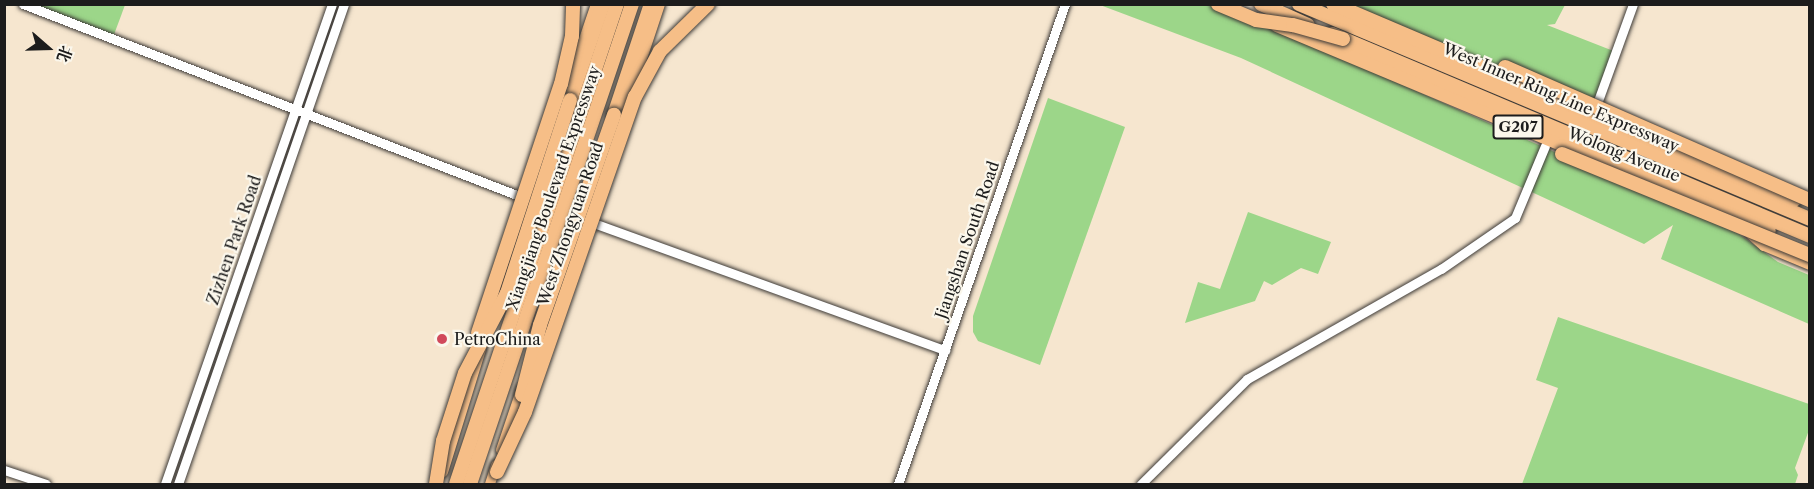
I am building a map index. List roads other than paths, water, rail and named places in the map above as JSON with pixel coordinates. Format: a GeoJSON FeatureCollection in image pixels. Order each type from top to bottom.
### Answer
{"type":"FeatureCollection","features":[{"type":"Feature","properties":{"kind":"highway"},"geometry":{"type":"LineString","coordinates":[[437,484],[443,441],[561,84],[572,36],[573,4]]}},
{"type":"Feature","properties":{"kind":"highway"},"geometry":{"type":"LineString","coordinates":[[465,373],[507,293],[603,4]]}},
{"type":"Feature","properties":{"kind":"highway","name":"Xiangjiang Boulevard Expressway"},"geometry":{"type":"LineString","coordinates":[[456,484],[617,4]]}},
{"type":"Feature","properties":{"kind":"highway","name":"Xiangjiang Boulevard Expressway"},"geometry":{"type":"LineString","coordinates":[[470,484],[632,4]]}},
{"type":"Feature","properties":{"kind":"highway"},"geometry":{"type":"LineString","coordinates":[[492,480],[540,325],[651,4]]}},
{"type":"Feature","properties":{"kind":"highway"},"geometry":{"type":"LineString","coordinates":[[492,480],[525,412],[635,97],[660,51],[708,4]]}},
{"type":"Feature","properties":{"kind":"highway"},"geometry":{"type":"LineString","coordinates":[[1218,4],[1256,20],[1293,25],[1343,39]]}},
{"type":"Feature","properties":{"kind":"highway","name":"Wolong Avenue"},"geometry":{"type":"LineString","coordinates":[[1228,4],[1809,248]]}},
{"type":"Feature","properties":{"kind":"highway","name":"West Inner Ring Line Expressway"},"geometry":{"type":"LineString","coordinates":[[1261,4],[1809,236]]}},
{"type":"Feature","properties":{"kind":"highway","name":"West Inner Ring Line Expressway"},"geometry":{"type":"LineString","coordinates":[[1299,4],[1809,219]]}},
{"type":"Feature","properties":{"kind":"highway","name":"Wolong Avenue"},"geometry":{"type":"LineString","coordinates":[[1333,4],[1354,9],[1369,20],[1809,206]]}},
{"type":"Feature","properties":{"kind":"highway"},"geometry":{"type":"LineString","coordinates":[[1369,20],[1505,67],[1809,200]]}},
{"type":"Feature","properties":{"kind":"highway"},"geometry":{"type":"LineString","coordinates":[[1437,93],[1562,154],[1809,255]]}},
{"type":"Feature","properties":{"kind":"main road"},"geometry":{"type":"LineString","coordinates":[[437,484],[529,200],[596,4]]}},
{"type":"Feature","properties":{"kind":"main road","name":"West Zhongyuan Road"},"geometry":{"type":"LineString","coordinates":[[492,480],[535,353],[559,308],[660,4]]}},
{"type":"Feature","properties":{"kind":"main road"},"geometry":{"type":"LineString","coordinates":[[1726,213],[1764,246],[1809,266]]}},
{"type":"Feature","properties":{"kind":"street"},"geometry":{"type":"LineString","coordinates":[[23,4],[294,112],[529,200]]}},
{"type":"Feature","properties":{"kind":"street","name":"Zizhen Park Road"},"geometry":{"type":"LineString","coordinates":[[165,484],[332,4]]}},
{"type":"Feature","properties":{"kind":"street","name":"Zizhen Park Road"},"geometry":{"type":"LineString","coordinates":[[178,484],[344,4]]}},
{"type":"Feature","properties":{"kind":"street","name":"Jiangshan South Road"},"geometry":{"type":"LineString","coordinates":[[898,484],[1065,4]]}},
{"type":"Feature","properties":{"kind":"street"},"geometry":{"type":"LineString","coordinates":[[1593,114],[1633,4]]}},
{"type":"Feature","properties":{"kind":"street"},"geometry":{"type":"LineString","coordinates":[[1141,484],[1247,379],[1441,269],[1515,218],[1545,146]]}},
{"type":"Feature","properties":{"kind":"street"},"geometry":{"type":"LineString","coordinates":[[588,221],[945,350]]}},
{"type":"Feature","properties":{"kind":"street"},"geometry":{"type":"LineString","coordinates":[[4,470],[46,484]]}},
{"type":"Feature","properties":{"kind":"place","name":"PetroChina"},"geometry":{"type":"Point","coordinates":[442,339]}}]}
